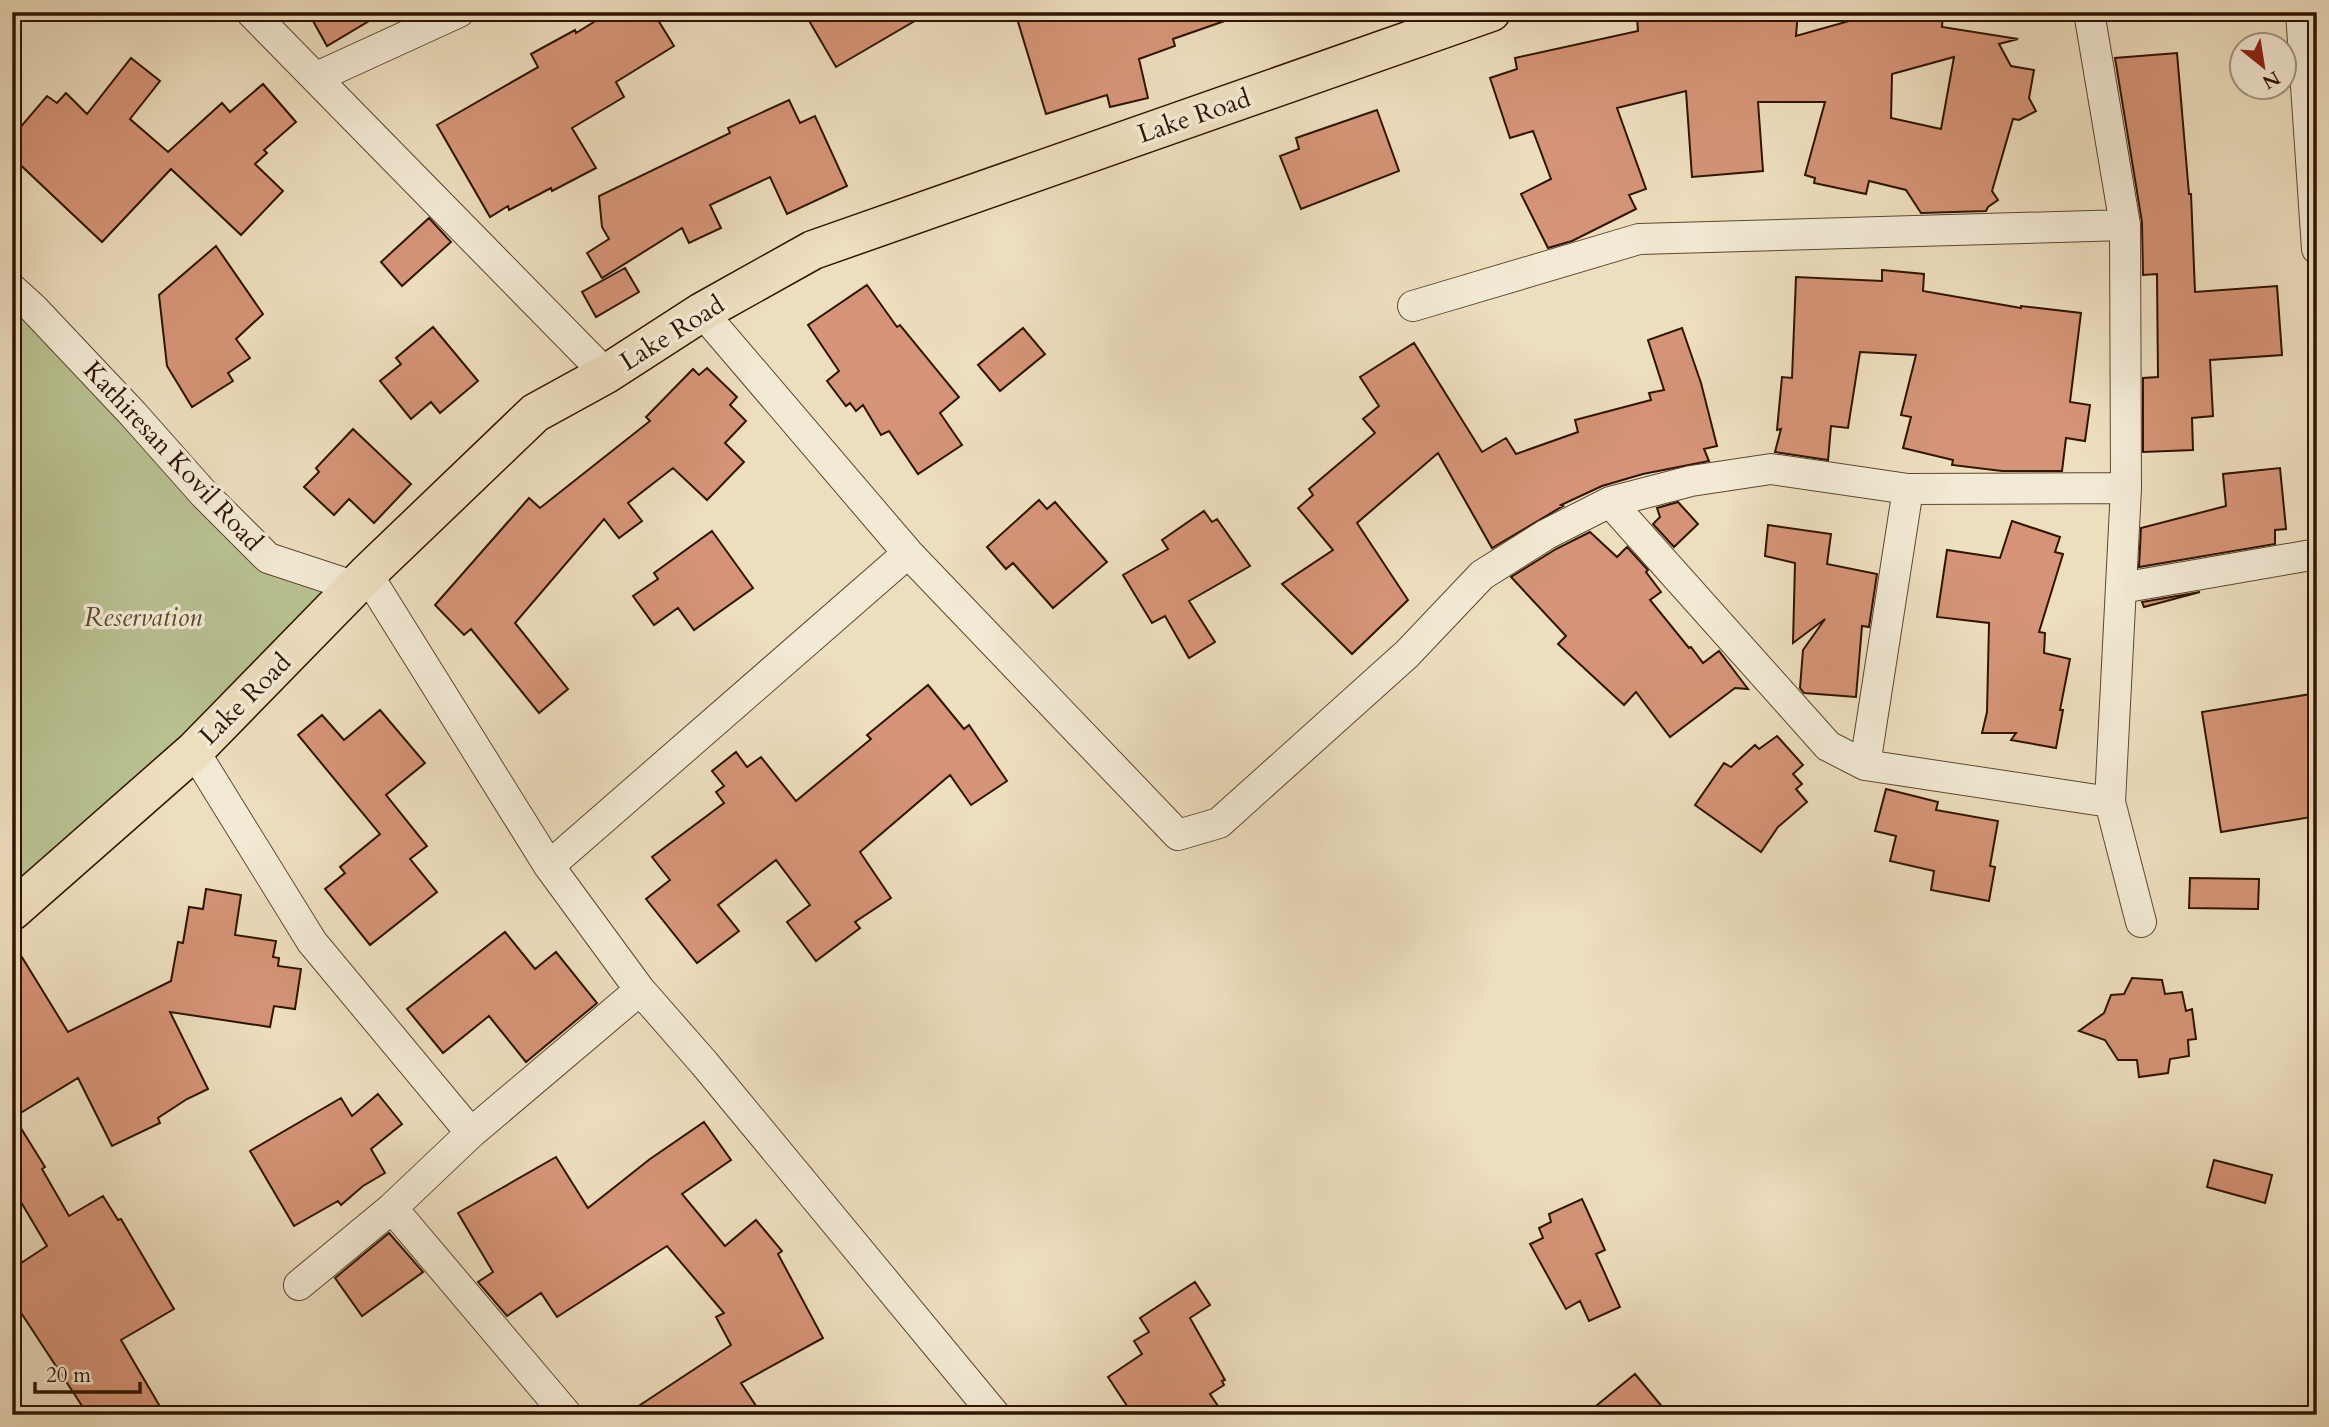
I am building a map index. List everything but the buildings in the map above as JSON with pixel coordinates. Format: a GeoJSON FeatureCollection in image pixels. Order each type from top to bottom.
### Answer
{"type":"FeatureCollection","features":[{"type":"Feature","properties":{"kind":"main road","name":"Lake Road"},"geometry":{"type":"LineString","coordinates":[[12,911],[194,751],[362,581],[535,413],[606,374],[702,312],[813,250],[1491,12]]}},
{"type":"Feature","properties":{"kind":"street"},"geometry":{"type":"LineString","coordinates":[[251,12],[606,374]]}},
{"type":"Feature","properties":{"kind":"street"},"geometry":{"type":"LineString","coordinates":[[317,77],[459,12]]}},
{"type":"Feature","properties":{"kind":"street"},"geometry":{"type":"LineString","coordinates":[[2089,12],[2125,225],[2126,488],[2110,802],[2141,922]]}},
{"type":"Feature","properties":{"kind":"street"},"geometry":{"type":"LineString","coordinates":[[2301,12],[2317,249]]}},
{"type":"Feature","properties":{"kind":"street"},"geometry":{"type":"LineString","coordinates":[[1413,306],[1639,239],[2125,225]]}},
{"type":"Feature","properties":{"kind":"street","name":"Kathiresan Kovil Road"},"geometry":{"type":"LineString","coordinates":[[12,289],[124,404],[204,494],[268,558],[362,581]]}},
{"type":"Feature","properties":{"kind":"street"},"geometry":{"type":"LineString","coordinates":[[702,312],[908,552],[1178,835],[1219,823],[1407,654],[1482,576],[1547,534],[1610,502],[1691,481],[1771,469],[1908,489],[2126,488]]}},
{"type":"Feature","properties":{"kind":"street"},"geometry":{"type":"LineString","coordinates":[[1866,765],[1908,489]]}},
{"type":"Feature","properties":{"kind":"street"},"geometry":{"type":"LineString","coordinates":[[1610,502],[1828,746],[1866,765],[2110,802]]}},
{"type":"Feature","properties":{"kind":"street"},"geometry":{"type":"LineString","coordinates":[[549,866],[908,552]]}},
{"type":"Feature","properties":{"kind":"street"},"geometry":{"type":"LineString","coordinates":[[2122,588],[2317,554]]}},
{"type":"Feature","properties":{"kind":"street"},"geometry":{"type":"LineString","coordinates":[[362,581],[549,866],[640,990],[704,1063],[995,1415]]}},
{"type":"Feature","properties":{"kind":"street"},"geometry":{"type":"LineString","coordinates":[[194,751],[312,942],[471,1133]]}},
{"type":"Feature","properties":{"kind":"street"},"geometry":{"type":"LineString","coordinates":[[299,1286],[392,1208],[471,1133],[640,990]]}},
{"type":"Feature","properties":{"kind":"street"},"geometry":{"type":"LineString","coordinates":[[392,1208],[567,1415]]}},
{"type":"Feature","properties":{"kind":"green space","name":"Reservation"},"geometry":{"type":"Polygon","coordinates":[[[12,289],[268,557],[356,587],[12,911],[12,289]]]}}]}
